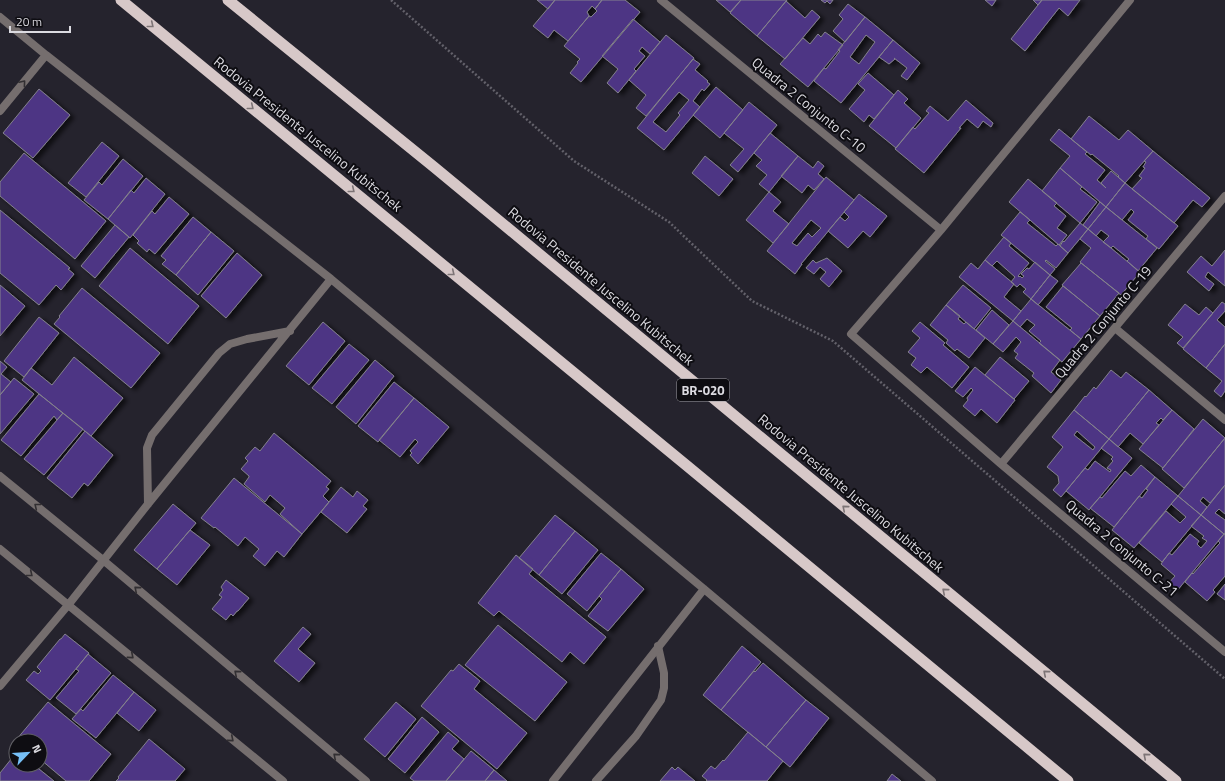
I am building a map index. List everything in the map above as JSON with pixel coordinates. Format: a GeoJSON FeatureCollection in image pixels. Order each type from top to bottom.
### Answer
{"type":"FeatureCollection","features":[{"type":"Feature","properties":{"kind":"highway","name":"Rodovia Presidente Juscelino Kubitschek"},"geometry":{"type":"LineString","coordinates":[[121,0],[1068,781]]}},
{"type":"Feature","properties":{"kind":"highway","name":"Rodovia Presidente Juscelino Kubitschek"},"geometry":{"type":"LineString","coordinates":[[228,0],[440,172],[1176,781]]}},
{"type":"Feature","properties":{"kind":"street","name":"Quadra 2 Conjunto C-10"},"geometry":{"type":"LineString","coordinates":[[661,0],[941,230]]}},
{"type":"Feature","properties":{"kind":"street"},"geometry":{"type":"LineString","coordinates":[[941,230],[1130,0]]}},
{"type":"Feature","properties":{"kind":"street"},"geometry":{"type":"LineString","coordinates":[[0,17],[46,56],[332,279],[932,781]]}},
{"type":"Feature","properties":{"kind":"street"},"geometry":{"type":"LineString","coordinates":[[0,111],[46,56]]}},
{"type":"Feature","properties":{"kind":"street","name":"Quadra 2 Conjunto C-19"},"geometry":{"type":"LineString","coordinates":[[1002,464],[1225,196]]}},
{"type":"Feature","properties":{"kind":"street","name":"Quadra 2 Conjunto C-21"},"geometry":{"type":"LineString","coordinates":[[941,230],[851,334],[1002,464],[1225,652]]}},
{"type":"Feature","properties":{"kind":"street"},"geometry":{"type":"LineString","coordinates":[[0,686],[332,279]]}},
{"type":"Feature","properties":{"kind":"street"},"geometry":{"type":"LineString","coordinates":[[1115,328],[1225,420]]}},
{"type":"Feature","properties":{"kind":"street"},"geometry":{"type":"LineString","coordinates":[[148,504],[147,448],[152,435],[161,423],[219,353],[230,344],[247,338],[290,331]]}},
{"type":"Feature","properties":{"kind":"street"},"geometry":{"type":"LineString","coordinates":[[0,476],[366,781]]}},
{"type":"Feature","properties":{"kind":"street"},"geometry":{"type":"LineString","coordinates":[[0,549],[283,781]]}},
{"type":"Feature","properties":{"kind":"street"},"geometry":{"type":"LineString","coordinates":[[553,781],[704,589]]}},
{"type":"Feature","properties":{"kind":"street"},"geometry":{"type":"LineString","coordinates":[[596,781],[636,736],[661,700],[664,688],[664,673],[658,646]]}},
{"type":"Feature","properties":{"kind":"path"},"geometry":{"type":"LineString","coordinates":[[391,0],[574,161],[669,222],[752,301],[833,341],[1225,679]]}},
{"type":"Feature","properties":{"kind":"building"},"geometry":{"type":"Polygon","coordinates":[[[537,0],[555,0],[548,9],[537,0]]]}},
{"type":"Feature","properties":{"kind":"building"},"geometry":{"type":"Polygon","coordinates":[[[555,0],[602,0],[595,9],[592,6],[587,12],[589,16],[568,41],[554,30],[548,38],[533,26],[555,0]]]}},
{"type":"Feature","properties":{"kind":"building"},"geometry":{"type":"Polygon","coordinates":[[[602,0],[625,0],[640,12],[581,82],[570,73],[580,59],[564,46],[589,16],[591,17],[597,11],[595,9],[602,0]]]}},
{"type":"Feature","properties":{"kind":"building"},"geometry":{"type":"Polygon","coordinates":[[[716,0],[741,0],[730,12],[716,0]]]}},
{"type":"Feature","properties":{"kind":"building"},"geometry":{"type":"Polygon","coordinates":[[[741,0],[787,0],[757,36],[730,13],[741,0]]]}},
{"type":"Feature","properties":{"kind":"building"},"geometry":{"type":"Polygon","coordinates":[[[821,0],[833,0],[830,4],[827,1],[825,3],[821,0]]]}},
{"type":"Feature","properties":{"kind":"building"},"geometry":{"type":"Polygon","coordinates":[[[985,0],[996,0],[992,6],[985,0]]]}},
{"type":"Feature","properties":{"kind":"building"},"geometry":{"type":"Polygon","coordinates":[[[1033,0],[1042,0],[1038,5],[1033,0]]]}},
{"type":"Feature","properties":{"kind":"building"},"geometry":{"type":"Polygon","coordinates":[[[1042,0],[1080,0],[1068,16],[1059,8],[1025,51],[1011,39],[1042,0]]]}},
{"type":"Feature","properties":{"kind":"building"},"geometry":{"type":"Polygon","coordinates":[[[786,1],[805,18],[812,10],[820,17],[785,59],[757,36],[786,1]]]}},
{"type":"Feature","properties":{"kind":"building"},"geometry":{"type":"Polygon","coordinates":[[[848,4],[865,17],[845,42],[833,31],[843,19],[839,15],[848,4]]]}},
{"type":"Feature","properties":{"kind":"building"},"geometry":{"type":"Polygon","coordinates":[[[865,17],[893,40],[841,103],[814,81],[824,68],[826,69],[840,51],[838,50],[865,17]],[[866,35],[850,57],[859,64],[875,42],[866,35]]]}},
{"type":"Feature","properties":{"kind":"building"},"geometry":{"type":"Polygon","coordinates":[[[633,19],[660,42],[650,54],[642,47],[639,51],[645,56],[634,69],[636,71],[618,93],[607,83],[618,69],[602,56],[633,19]]]}},
{"type":"Feature","properties":{"kind":"building"},"geometry":{"type":"Polygon","coordinates":[[[825,32],[843,45],[808,87],[780,64],[803,38],[810,44],[818,34],[821,37],[825,32]]]}},
{"type":"Feature","properties":{"kind":"building"},"geometry":{"type":"Polygon","coordinates":[[[666,35],[694,58],[646,116],[636,108],[646,95],[629,80],[666,35]]]}},
{"type":"Feature","properties":{"kind":"building"},"geometry":{"type":"Polygon","coordinates":[[[893,40],[920,63],[907,80],[901,76],[907,68],[894,58],[895,59],[889,64],[879,57],[893,40]]]}},
{"type":"Feature","properties":{"kind":"building"},"geometry":{"type":"Polygon","coordinates":[[[693,59],[700,64],[695,70],[710,84],[704,91],[702,89],[693,101],[700,107],[664,150],[637,128],[693,59]],[[679,92],[653,122],[666,132],[680,115],[678,113],[689,100],[679,92]]]}},
{"type":"Feature","properties":{"kind":"building"},"geometry":{"type":"Polygon","coordinates":[[[868,73],[894,95],[874,119],[869,115],[864,122],[849,109],[865,90],[858,84],[868,73]]]}},
{"type":"Feature","properties":{"kind":"building"},"geometry":{"type":"Polygon","coordinates":[[[716,87],[743,110],[720,138],[693,115],[716,87]]]}},
{"type":"Feature","properties":{"kind":"building"},"geometry":{"type":"Polygon","coordinates":[[[39,89],[70,115],[33,158],[3,133],[39,89]]]}},
{"type":"Feature","properties":{"kind":"building"},"geometry":{"type":"Polygon","coordinates":[[[898,90],[908,99],[904,103],[921,118],[896,148],[869,126],[898,90]]]}},
{"type":"Feature","properties":{"kind":"building"},"geometry":{"type":"Polygon","coordinates":[[[966,100],[993,123],[991,127],[983,121],[978,128],[967,119],[924,173],[895,149],[913,127],[915,129],[929,113],[926,111],[930,106],[948,121],[966,100]]]}},
{"type":"Feature","properties":{"kind":"building"},"geometry":{"type":"Polygon","coordinates":[[[749,102],[777,125],[738,172],[730,165],[744,149],[724,133],[749,102]]]}},
{"type":"Feature","properties":{"kind":"building"},"geometry":{"type":"Polygon","coordinates":[[[1089,116],[1119,140],[1128,130],[1153,151],[1125,183],[1118,177],[1119,176],[1092,154],[1091,155],[1071,139],[1089,116]]]}},
{"type":"Feature","properties":{"kind":"building"},"geometry":{"type":"Polygon","coordinates":[[[1059,129],[1087,152],[1085,154],[1105,170],[1097,180],[1106,188],[1101,183],[1111,171],[1125,183],[1106,207],[1060,168],[1070,156],[1050,140],[1059,129]]]}},
{"type":"Feature","properties":{"kind":"building"},"geometry":{"type":"Polygon","coordinates":[[[770,133],[798,156],[769,192],[759,184],[767,175],[756,166],[762,160],[754,153],[770,133]]]}},
{"type":"Feature","properties":{"kind":"building"},"geometry":{"type":"Polygon","coordinates":[[[102,142],[119,156],[86,197],[68,183],[102,142]]]}},
{"type":"Feature","properties":{"kind":"building"},"geometry":{"type":"Polygon","coordinates":[[[1153,151],[1210,198],[1202,207],[1193,200],[1174,223],[1132,189],[1142,178],[1139,176],[1145,168],[1143,167],[1146,162],[1144,161],[1153,151]]]}},
{"type":"Feature","properties":{"kind":"building"},"geometry":{"type":"Polygon","coordinates":[[[24,153],[106,221],[75,259],[0,196],[0,182],[24,153]]]}},
{"type":"Feature","properties":{"kind":"building"},"geometry":{"type":"Polygon","coordinates":[[[705,156],[733,179],[719,196],[692,173],[705,156]]]}},
{"type":"Feature","properties":{"kind":"building"},"geometry":{"type":"Polygon","coordinates":[[[798,156],[813,168],[818,161],[824,166],[818,174],[824,179],[814,190],[808,185],[802,193],[781,176],[798,156]]]}},
{"type":"Feature","properties":{"kind":"building"},"geometry":{"type":"Polygon","coordinates":[[[123,159],[143,176],[108,219],[84,200],[99,182],[102,185],[123,159]]]}},
{"type":"Feature","properties":{"kind":"building"},"geometry":{"type":"Polygon","coordinates":[[[1060,168],[1082,187],[1080,189],[1097,202],[1080,223],[1042,191],[1060,168]]]}},
{"type":"Feature","properties":{"kind":"building"},"geometry":{"type":"Polygon","coordinates":[[[826,177],[854,200],[801,264],[795,274],[767,251],[826,177]],[[811,220],[792,243],[797,246],[808,233],[812,237],[821,228],[811,220]]]}},
{"type":"Feature","properties":{"kind":"building"},"geometry":{"type":"Polygon","coordinates":[[[146,178],[165,194],[130,238],[108,219],[131,190],[134,193],[146,178]]]}},
{"type":"Feature","properties":{"kind":"building"},"geometry":{"type":"Polygon","coordinates":[[[1028,179],[1057,203],[1054,206],[1066,216],[1057,228],[1067,235],[1059,245],[1009,202],[1028,179]]]}},
{"type":"Feature","properties":{"kind":"building"},"geometry":{"type":"Polygon","coordinates":[[[1125,183],[1178,226],[1159,249],[1146,239],[1148,236],[1128,220],[1134,212],[1131,209],[1122,220],[1106,207],[1125,183]]]}},
{"type":"Feature","properties":{"kind":"building"},"geometry":{"type":"Polygon","coordinates":[[[769,192],[781,202],[773,211],[789,224],[773,243],[746,220],[769,192]]]}},
{"type":"Feature","properties":{"kind":"building"},"geometry":{"type":"Polygon","coordinates":[[[859,194],[887,216],[870,237],[863,231],[848,248],[828,231],[840,217],[845,221],[849,217],[844,212],[859,194]]]}},
{"type":"Feature","properties":{"kind":"building"},"geometry":{"type":"Polygon","coordinates":[[[169,197],[189,214],[155,254],[149,249],[147,252],[137,243],[139,241],[133,235],[152,211],[155,214],[169,197]]]}},
{"type":"Feature","properties":{"kind":"building"},"geometry":{"type":"Polygon","coordinates":[[[1100,202],[1106,207],[1088,229],[1083,225],[1100,202]]]}},
{"type":"Feature","properties":{"kind":"building"},"geometry":{"type":"Polygon","coordinates":[[[1106,207],[1157,248],[1138,271],[1127,261],[1129,259],[1113,246],[1111,248],[1103,242],[1109,236],[1101,230],[1096,236],[1088,229],[1106,207]]]}},
{"type":"Feature","properties":{"kind":"building"},"geometry":{"type":"Polygon","coordinates":[[[0,210],[70,268],[68,269],[74,274],[61,290],[56,285],[39,305],[0,273],[0,210]]]}},
{"type":"Feature","properties":{"kind":"building"},"geometry":{"type":"Polygon","coordinates":[[[1020,212],[1030,220],[1027,223],[1056,246],[1058,244],[1068,253],[1056,268],[1046,260],[1045,261],[1055,269],[1050,275],[1001,235],[1020,212]]]}},
{"type":"Feature","properties":{"kind":"building"},"geometry":{"type":"Polygon","coordinates":[[[193,217],[211,232],[176,275],[162,264],[166,260],[161,256],[193,217]]]}},
{"type":"Feature","properties":{"kind":"building"},"geometry":{"type":"Polygon","coordinates":[[[1080,223],[1088,229],[1068,253],[1060,246],[1080,223]]]}},
{"type":"Feature","properties":{"kind":"building"},"geometry":{"type":"Polygon","coordinates":[[[115,225],[129,237],[95,278],[81,266],[115,225]]]}},
{"type":"Feature","properties":{"kind":"building"},"geometry":{"type":"Polygon","coordinates":[[[1088,229],[1140,272],[1121,295],[1080,262],[1091,248],[1080,239],[1088,229]]]}},
{"type":"Feature","properties":{"kind":"building"},"geometry":{"type":"Polygon","coordinates":[[[211,232],[234,251],[198,295],[176,275],[211,232]]]}},
{"type":"Feature","properties":{"kind":"building"},"geometry":{"type":"Polygon","coordinates":[[[1004,237],[1011,243],[1009,246],[1029,263],[1018,276],[1019,277],[1020,276],[1022,278],[1024,276],[1021,274],[1027,268],[1029,269],[1035,262],[1050,275],[1031,299],[1023,292],[1026,289],[1020,284],[1017,287],[1011,282],[1015,277],[997,261],[992,266],[985,260],[1004,237]]]}},
{"type":"Feature","properties":{"kind":"building"},"geometry":{"type":"Polygon","coordinates":[[[130,248],[199,306],[168,344],[99,286],[130,248]]]}},
{"type":"Feature","properties":{"kind":"building"},"geometry":{"type":"Polygon","coordinates":[[[1225,250],[1225,286],[1208,272],[1205,277],[1214,284],[1209,291],[1187,272],[1201,256],[1212,266],[1225,250]]]}},
{"type":"Feature","properties":{"kind":"building"},"geometry":{"type":"Polygon","coordinates":[[[237,253],[262,275],[226,318],[201,296],[237,253]]]}},
{"type":"Feature","properties":{"kind":"building"},"geometry":{"type":"Polygon","coordinates":[[[827,258],[842,271],[829,287],[820,279],[826,272],[820,267],[814,274],[806,268],[813,260],[816,263],[827,258]]]}},
{"type":"Feature","properties":{"kind":"building"},"geometry":{"type":"Polygon","coordinates":[[[985,260],[1014,284],[1004,297],[1021,311],[1013,321],[959,277],[971,263],[978,269],[985,260]]]}},
{"type":"Feature","properties":{"kind":"building"},"geometry":{"type":"Polygon","coordinates":[[[1081,263],[1119,293],[1100,316],[1062,285],[1081,263]]]}},
{"type":"Feature","properties":{"kind":"building"},"geometry":{"type":"Polygon","coordinates":[[[1050,275],[1058,281],[1038,305],[1031,299],[1050,275]]]}},
{"type":"Feature","properties":{"kind":"building"},"geometry":{"type":"Polygon","coordinates":[[[0,285],[25,306],[0,336],[0,285]]]}},
{"type":"Feature","properties":{"kind":"building"},"geometry":{"type":"Polygon","coordinates":[[[963,285],[991,308],[974,329],[946,305],[963,285]]]}},
{"type":"Feature","properties":{"kind":"building"},"geometry":{"type":"Polygon","coordinates":[[[1063,286],[1100,316],[1081,339],[1070,330],[1072,328],[1046,307],[1063,286]]]}},
{"type":"Feature","properties":{"kind":"building"},"geometry":{"type":"Polygon","coordinates":[[[82,288],[160,353],[131,388],[54,324],[82,288]]]}},
{"type":"Feature","properties":{"kind":"building"},"geometry":{"type":"Polygon","coordinates":[[[1031,299],[1081,339],[1062,362],[1039,343],[1041,341],[1029,331],[1035,325],[1027,319],[1020,327],[1013,321],[1031,299]]]}},
{"type":"Feature","properties":{"kind":"building"},"geometry":{"type":"Polygon","coordinates":[[[1222,302],[1225,304],[1225,311],[1217,320],[1225,327],[1225,344],[1206,368],[1183,349],[1222,302]]]}},
{"type":"Feature","properties":{"kind":"building"},"geometry":{"type":"Polygon","coordinates":[[[1185,304],[1199,315],[1206,307],[1213,313],[1183,348],[1177,343],[1183,337],[1168,325],[1185,304]]]}},
{"type":"Feature","properties":{"kind":"building"},"geometry":{"type":"Polygon","coordinates":[[[946,305],[960,316],[958,319],[964,324],[966,322],[985,338],[969,358],[957,349],[955,351],[946,343],[948,340],[930,325],[946,305]]]}},
{"type":"Feature","properties":{"kind":"building"},"geometry":{"type":"Polygon","coordinates":[[[992,310],[1009,325],[993,344],[976,330],[992,310]]]}},
{"type":"Feature","properties":{"kind":"building"},"geometry":{"type":"Polygon","coordinates":[[[39,317],[59,333],[24,377],[4,361],[39,317]]]}},
{"type":"Feature","properties":{"kind":"building"},"geometry":{"type":"Polygon","coordinates":[[[1013,321],[1060,360],[1051,372],[1061,380],[1051,393],[1032,376],[1034,373],[1015,358],[1018,354],[1014,351],[1021,342],[1016,337],[1003,352],[993,344],[1013,321]]]}},
{"type":"Feature","properties":{"kind":"building"},"geometry":{"type":"Polygon","coordinates":[[[323,322],[345,341],[309,385],[286,366],[323,322]]]}},
{"type":"Feature","properties":{"kind":"building"},"geometry":{"type":"Polygon","coordinates":[[[920,322],[945,343],[943,345],[969,367],[952,388],[927,367],[921,373],[911,365],[916,358],[908,352],[920,338],[912,331],[920,322]]]}},
{"type":"Feature","properties":{"kind":"building"},"geometry":{"type":"Polygon","coordinates":[[[349,344],[369,360],[332,404],[312,388],[349,344]]]}},
{"type":"Feature","properties":{"kind":"building"},"geometry":{"type":"Polygon","coordinates":[[[1225,344],[1225,391],[1221,397],[1214,391],[1222,381],[1206,368],[1225,344]]]}},
{"type":"Feature","properties":{"kind":"building"},"geometry":{"type":"Polygon","coordinates":[[[74,357],[123,398],[91,436],[22,380],[31,368],[52,385],[74,357]]]}},
{"type":"Feature","properties":{"kind":"building"},"geometry":{"type":"Polygon","coordinates":[[[1000,357],[1029,381],[1014,399],[985,375],[1000,357]]]}},
{"type":"Feature","properties":{"kind":"building"},"geometry":{"type":"Polygon","coordinates":[[[375,360],[394,376],[356,424],[336,407],[375,360]]]}},
{"type":"Feature","properties":{"kind":"building"},"geometry":{"type":"Polygon","coordinates":[[[0,361],[7,367],[1,374],[11,382],[0,395],[0,361]]]}},
{"type":"Feature","properties":{"kind":"building"},"geometry":{"type":"Polygon","coordinates":[[[975,367],[1015,400],[997,423],[981,409],[975,416],[963,406],[973,390],[971,388],[963,397],[955,391],[975,367]]]}},
{"type":"Feature","properties":{"kind":"building"},"geometry":{"type":"Polygon","coordinates":[[[1111,370],[1121,378],[1126,372],[1149,390],[1109,439],[1074,410],[1094,387],[1096,389],[1111,370]]]}},
{"type":"Feature","properties":{"kind":"building"},"geometry":{"type":"Polygon","coordinates":[[[14,378],[34,394],[0,434],[0,395],[14,378]]]}},
{"type":"Feature","properties":{"kind":"building"},"geometry":{"type":"Polygon","coordinates":[[[394,382],[414,398],[378,442],[358,426],[394,382]]]}},
{"type":"Feature","properties":{"kind":"building"},"geometry":{"type":"Polygon","coordinates":[[[1149,390],[1172,410],[1163,420],[1161,418],[1156,423],[1159,425],[1143,444],[1130,433],[1118,447],[1109,439],[1149,390]]]}},
{"type":"Feature","properties":{"kind":"building"},"geometry":{"type":"Polygon","coordinates":[[[39,394],[63,413],[57,420],[54,416],[21,456],[1,440],[39,394]]]}},
{"type":"Feature","properties":{"kind":"building"},"geometry":{"type":"Polygon","coordinates":[[[414,398],[449,427],[418,464],[410,455],[412,453],[410,451],[418,442],[415,439],[400,457],[379,440],[414,398]]]}},
{"type":"Feature","properties":{"kind":"building"},"geometry":{"type":"Polygon","coordinates":[[[1074,410],[1109,439],[1061,497],[1053,490],[1059,483],[1058,476],[1047,467],[1063,447],[1052,437],[1074,410]],[[1077,431],[1074,435],[1093,450],[1095,447],[1077,431]]]}},
{"type":"Feature","properties":{"kind":"building"},"geometry":{"type":"Polygon","coordinates":[[[1172,410],[1194,429],[1163,468],[1139,449],[1172,410]]]}},
{"type":"Feature","properties":{"kind":"building"},"geometry":{"type":"Polygon","coordinates":[[[63,413],[83,429],[44,475],[24,459],[63,413]]]}},
{"type":"Feature","properties":{"kind":"building"},"geometry":{"type":"Polygon","coordinates":[[[1203,419],[1225,438],[1184,488],[1162,469],[1203,419]]]}},
{"type":"Feature","properties":{"kind":"building"},"geometry":{"type":"Polygon","coordinates":[[[85,431],[113,455],[88,486],[84,483],[72,498],[47,478],[85,431]]]}},
{"type":"Feature","properties":{"kind":"building"},"geometry":{"type":"Polygon","coordinates":[[[274,433],[331,481],[326,487],[329,489],[323,496],[329,502],[302,534],[280,514],[285,508],[270,495],[265,502],[244,484],[249,477],[241,469],[248,461],[245,458],[255,447],[260,451],[274,433]]]}},
{"type":"Feature","properties":{"kind":"building"},"geometry":{"type":"Polygon","coordinates":[[[1225,438],[1225,485],[1210,503],[1203,497],[1200,501],[1207,507],[1201,515],[1178,496],[1225,438]]]}},
{"type":"Feature","properties":{"kind":"building"},"geometry":{"type":"Polygon","coordinates":[[[1109,439],[1132,458],[1089,510],[1066,491],[1085,468],[1088,470],[1095,461],[1110,472],[1111,470],[1107,468],[1113,461],[1111,459],[1113,457],[1101,448],[1109,439]]]}},
{"type":"Feature","properties":{"kind":"building"},"geometry":{"type":"Polygon","coordinates":[[[1141,465],[1155,477],[1114,527],[1090,508],[1100,497],[1102,498],[1125,471],[1131,476],[1141,465]]]}},
{"type":"Feature","properties":{"kind":"building"},"geometry":{"type":"Polygon","coordinates":[[[1155,477],[1178,496],[1134,548],[1112,530],[1139,496],[1142,498],[1148,490],[1146,489],[1155,477]]]}},
{"type":"Feature","properties":{"kind":"building"},"geometry":{"type":"Polygon","coordinates":[[[234,478],[302,534],[284,557],[277,551],[265,566],[253,556],[259,549],[245,537],[238,546],[215,527],[214,528],[201,518],[234,478]]]}},
{"type":"Feature","properties":{"kind":"building"},"geometry":{"type":"Polygon","coordinates":[[[1225,485],[1225,514],[1219,509],[1215,513],[1225,520],[1224,534],[1201,515],[1225,485]]]}},
{"type":"Feature","properties":{"kind":"building"},"geometry":{"type":"Polygon","coordinates":[[[341,487],[353,497],[357,491],[368,500],[363,506],[367,509],[347,533],[321,512],[341,487]]]}},
{"type":"Feature","properties":{"kind":"building"},"geometry":{"type":"Polygon","coordinates":[[[1178,496],[1201,515],[1162,562],[1139,543],[1166,511],[1180,523],[1186,517],[1171,504],[1178,496]]]}},
{"type":"Feature","properties":{"kind":"building"},"geometry":{"type":"Polygon","coordinates":[[[173,504],[196,523],[157,569],[134,550],[173,504]]]}},
{"type":"Feature","properties":{"kind":"building"},"geometry":{"type":"Polygon","coordinates":[[[555,515],[575,531],[539,575],[519,558],[555,515]]]}},
{"type":"Feature","properties":{"kind":"building"},"geometry":{"type":"Polygon","coordinates":[[[1201,515],[1224,534],[1176,592],[1167,585],[1175,576],[1161,564],[1169,553],[1172,555],[1190,534],[1199,541],[1197,544],[1201,548],[1207,541],[1202,538],[1204,536],[1191,526],[1201,515]]]}},
{"type":"Feature","properties":{"kind":"building"},"geometry":{"type":"Polygon","coordinates":[[[190,530],[210,545],[177,585],[157,569],[190,530]]]}},
{"type":"Feature","properties":{"kind":"building"},"geometry":{"type":"Polygon","coordinates":[[[575,531],[598,550],[562,594],[539,575],[575,531]]]}},
{"type":"Feature","properties":{"kind":"building"},"geometry":{"type":"Polygon","coordinates":[[[1224,534],[1225,576],[1213,590],[1215,592],[1207,601],[1185,582],[1220,543],[1218,541],[1224,534]]]}},
{"type":"Feature","properties":{"kind":"building"},"geometry":{"type":"Polygon","coordinates":[[[601,553],[621,569],[587,611],[567,594],[601,553]]]}},
{"type":"Feature","properties":{"kind":"building"},"geometry":{"type":"Polygon","coordinates":[[[516,555],[533,569],[529,574],[606,637],[584,664],[570,652],[562,662],[499,611],[494,616],[478,603],[516,555]]]}},
{"type":"Feature","properties":{"kind":"building"},"geometry":{"type":"Polygon","coordinates":[[[621,569],[644,589],[608,631],[588,616],[602,599],[599,596],[621,569]]]}},
{"type":"Feature","properties":{"kind":"building"},"geometry":{"type":"Polygon","coordinates":[[[226,580],[249,598],[233,616],[231,614],[226,620],[212,609],[222,597],[219,595],[223,590],[221,587],[226,580]]]}},
{"type":"Feature","properties":{"kind":"building"},"geometry":{"type":"Polygon","coordinates":[[[1225,584],[1225,600],[1217,594],[1225,584]]]}},
{"type":"Feature","properties":{"kind":"building"},"geometry":{"type":"Polygon","coordinates":[[[498,625],[567,682],[535,721],[465,665],[498,625]]]}},
{"type":"Feature","properties":{"kind":"building"},"geometry":{"type":"Polygon","coordinates":[[[303,627],[311,634],[298,649],[315,663],[299,682],[274,661],[303,627]]]}},
{"type":"Feature","properties":{"kind":"building"},"geometry":{"type":"Polygon","coordinates":[[[65,634],[89,653],[50,700],[26,680],[34,671],[38,674],[41,671],[37,667],[65,634]]]}},
{"type":"Feature","properties":{"kind":"building"},"geometry":{"type":"Polygon","coordinates":[[[742,646],[761,662],[721,710],[703,695],[742,646]]]}},
{"type":"Feature","properties":{"kind":"building"},"geometry":{"type":"Polygon","coordinates":[[[88,654],[111,673],[76,714],[56,698],[79,671],[76,669],[88,654]]]}},
{"type":"Feature","properties":{"kind":"building"},"geometry":{"type":"Polygon","coordinates":[[[763,663],[806,700],[766,747],[721,710],[754,671],[755,672],[763,663]]]}},
{"type":"Feature","properties":{"kind":"building"},"geometry":{"type":"Polygon","coordinates":[[[459,664],[480,681],[474,689],[527,733],[497,769],[421,706],[451,670],[453,671],[459,664]]]}},
{"type":"Feature","properties":{"kind":"building"},"geometry":{"type":"Polygon","coordinates":[[[113,675],[134,692],[96,738],[72,719],[81,709],[83,711],[113,675]]]}},
{"type":"Feature","properties":{"kind":"building"},"geometry":{"type":"Polygon","coordinates":[[[134,692],[156,710],[139,731],[117,713],[134,692]]]}},
{"type":"Feature","properties":{"kind":"building"},"geometry":{"type":"Polygon","coordinates":[[[806,700],[829,718],[790,767],[766,747],[806,700]]]}},
{"type":"Feature","properties":{"kind":"building"},"geometry":{"type":"Polygon","coordinates":[[[48,702],[111,754],[89,781],[66,781],[48,766],[48,733],[22,733],[48,702]]]}},
{"type":"Feature","properties":{"kind":"building"},"geometry":{"type":"Polygon","coordinates":[[[396,702],[416,719],[385,757],[364,739],[396,702]]]}},
{"type":"Feature","properties":{"kind":"building"},"geometry":{"type":"Polygon","coordinates":[[[422,717],[439,732],[405,773],[388,759],[422,717]]]}},
{"type":"Feature","properties":{"kind":"building"},"geometry":{"type":"Polygon","coordinates":[[[448,732],[459,741],[452,749],[464,759],[446,781],[414,781],[410,778],[448,732]]]}},
{"type":"Feature","properties":{"kind":"building"},"geometry":{"type":"Polygon","coordinates":[[[748,732],[783,761],[767,781],[706,781],[707,780],[702,776],[711,766],[715,769],[723,760],[724,761],[748,732]]]}},
{"type":"Feature","properties":{"kind":"building"},"geometry":{"type":"Polygon","coordinates":[[[149,739],[185,769],[175,781],[116,781],[119,778],[118,777],[149,739]]]}},
{"type":"Feature","properties":{"kind":"building"},"geometry":{"type":"Polygon","coordinates":[[[471,751],[494,770],[485,781],[446,781],[471,751]]]}},
{"type":"Feature","properties":{"kind":"building"},"geometry":{"type":"Polygon","coordinates":[[[8,763],[8,773],[44,773],[54,781],[0,781],[0,773],[8,763]]]}},
{"type":"Feature","properties":{"kind":"building"},"geometry":{"type":"Polygon","coordinates":[[[672,767],[675,770],[678,767],[695,781],[660,781],[672,767]]]}},
{"type":"Feature","properties":{"kind":"building"},"geometry":{"type":"Polygon","coordinates":[[[494,770],[507,781],[485,781],[494,770]]]}},
{"type":"Feature","properties":{"kind":"building"},"geometry":{"type":"Polygon","coordinates":[[[892,774],[901,781],[887,781],[892,774]]]}}]}
